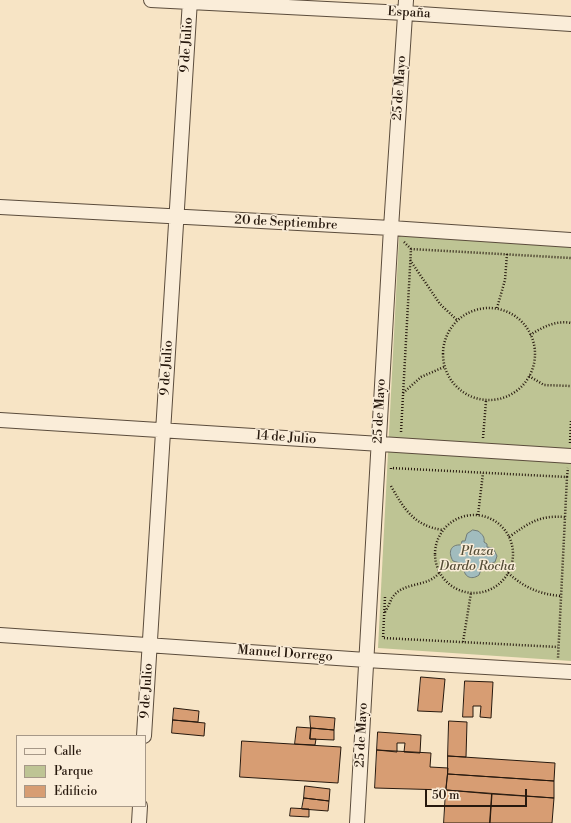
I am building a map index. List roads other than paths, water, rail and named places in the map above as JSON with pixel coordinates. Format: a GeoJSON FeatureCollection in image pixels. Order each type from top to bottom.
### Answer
{"type":"FeatureCollection","features":[{"type":"Feature","properties":{"kind":"street","name":"España"},"geometry":{"type":"LineString","coordinates":[[151,0],[406,6],[571,24]]}},
{"type":"Feature","properties":{"kind":"street","name":"9 de Julio"},"geometry":{"type":"LineString","coordinates":[[144,735],[190,1]]}},
{"type":"Feature","properties":{"kind":"street","name":"25 de Mayo"},"geometry":{"type":"LineString","coordinates":[[357,823],[391,228],[406,6]]}},
{"type":"Feature","properties":{"kind":"street","name":"20 de Septiembre"},"geometry":{"type":"LineString","coordinates":[[0,206],[391,228],[571,240]]}},
{"type":"Feature","properties":{"kind":"street","name":"14 de Julio"},"geometry":{"type":"LineString","coordinates":[[0,420],[379,444],[570,451]]}},
{"type":"Feature","properties":{"kind":"street","name":"Manuel Dorrego"},"geometry":{"type":"LineString","coordinates":[[0,635],[366,660],[571,672]]}},
{"type":"Feature","properties":{"kind":"street"},"geometry":{"type":"LineString","coordinates":[[139,823],[140,807]]}},
{"type":"Feature","properties":{"kind":"water"},"geometry":{"type":"Polygon","coordinates":[[[473,530],[482,534],[487,547],[493,548],[497,556],[495,562],[487,564],[486,567],[482,567],[479,575],[473,578],[466,575],[464,567],[461,566],[460,563],[453,561],[450,552],[454,546],[461,545],[462,541],[465,541],[467,534],[473,530]]]}},
{"type":"Feature","properties":{"kind":"park label","name":"Plaza Dardo Rocha"},"geometry":{"type":"Point","coordinates":[477,560]}}]}
